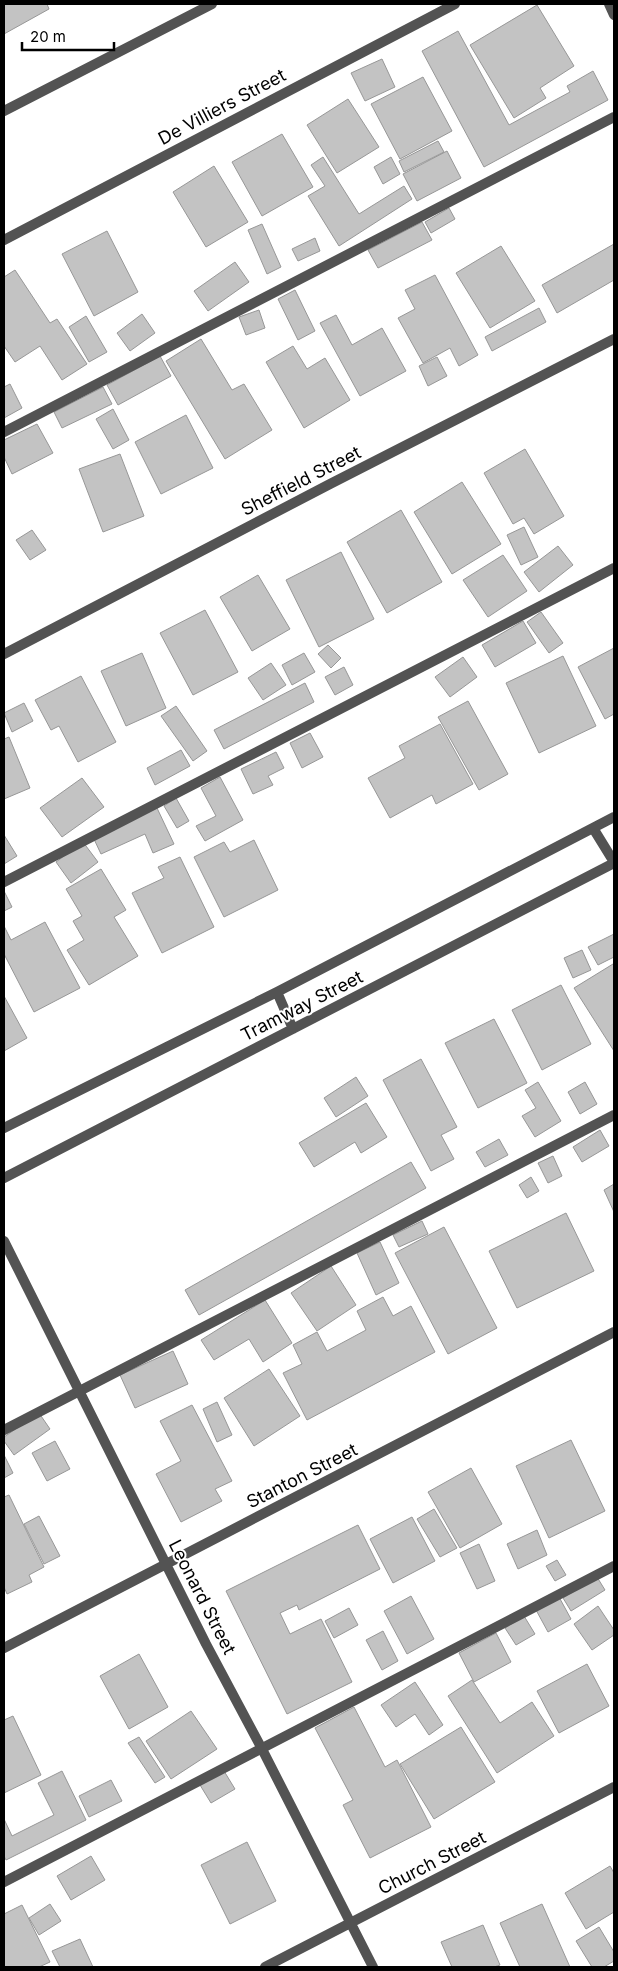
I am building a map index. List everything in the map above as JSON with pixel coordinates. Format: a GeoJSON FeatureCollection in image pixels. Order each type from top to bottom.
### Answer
{"type":"FeatureCollection","features":[{"type":"Feature","properties":{"kind":"street"},"geometry":{"type":"LineString","coordinates":[[4,111],[212,4]]}},
{"type":"Feature","properties":{"kind":"street","name":"De Villiers Street"},"geometry":{"type":"LineString","coordinates":[[4,240],[455,4]]}},
{"type":"Feature","properties":{"kind":"street"},"geometry":{"type":"LineString","coordinates":[[609,4],[614,15]]}},
{"type":"Feature","properties":{"kind":"street"},"geometry":{"type":"LineString","coordinates":[[4,432],[614,117]]}},
{"type":"Feature","properties":{"kind":"street","name":"Sheffield Street"},"geometry":{"type":"LineString","coordinates":[[4,654],[614,339]]}},
{"type":"Feature","properties":{"kind":"street"},"geometry":{"type":"LineString","coordinates":[[4,882],[614,568]]}},
{"type":"Feature","properties":{"kind":"street","name":"Tramway Street"},"geometry":{"type":"LineString","coordinates":[[4,1128],[277,992],[614,817]]}},
{"type":"Feature","properties":{"kind":"street"},"geometry":{"type":"LineString","coordinates":[[593,828],[614,862]]}},
{"type":"Feature","properties":{"kind":"street","name":"Tramway Street"},"geometry":{"type":"LineString","coordinates":[[4,1178],[614,862]]}},
{"type":"Feature","properties":{"kind":"street"},"geometry":{"type":"LineString","coordinates":[[277,992],[293,1029]]}},
{"type":"Feature","properties":{"kind":"street"},"geometry":{"type":"LineString","coordinates":[[4,1430],[614,1115]]}},
{"type":"Feature","properties":{"kind":"street","name":"Leonard Street"},"geometry":{"type":"LineString","coordinates":[[4,1240],[206,1644],[262,1748],[373,1967]]}},
{"type":"Feature","properties":{"kind":"street","name":"Stanton Street"},"geometry":{"type":"LineString","coordinates":[[4,1648],[614,1332]]}},
{"type":"Feature","properties":{"kind":"street"},"geometry":{"type":"LineString","coordinates":[[4,1882],[614,1566]]}},
{"type":"Feature","properties":{"kind":"street","name":"Church Street"},"geometry":{"type":"LineString","coordinates":[[265,1967],[614,1788]]}},
{"type":"Feature","properties":{"kind":"building"},"geometry":{"type":"Polygon","coordinates":[[[4,4],[47,4],[49,9],[4,34],[4,4]]]}},
{"type":"Feature","properties":{"kind":"building"},"geometry":{"type":"Polygon","coordinates":[[[537,5],[574,66],[540,88],[546,98],[514,118],[470,45],[537,5]]]}},
{"type":"Feature","properties":{"kind":"building"},"geometry":{"type":"Polygon","coordinates":[[[458,31],[509,125],[570,92],[567,86],[593,71],[608,100],[484,167],[422,51],[458,31]]]}},
{"type":"Feature","properties":{"kind":"building"},"geometry":{"type":"Polygon","coordinates":[[[382,59],[395,87],[365,101],[351,73],[382,59]]]}},
{"type":"Feature","properties":{"kind":"building"},"geometry":{"type":"Polygon","coordinates":[[[423,77],[452,131],[400,159],[371,104],[423,77]]]}},
{"type":"Feature","properties":{"kind":"building"},"geometry":{"type":"Polygon","coordinates":[[[348,99],[379,147],[337,173],[307,125],[348,99]]]}},
{"type":"Feature","properties":{"kind":"building"},"geometry":{"type":"Polygon","coordinates":[[[282,134],[313,187],[262,216],[232,162],[282,134]]]}},
{"type":"Feature","properties":{"kind":"building"},"geometry":{"type":"Polygon","coordinates":[[[438,141],[444,152],[404,172],[399,161],[438,141]]]}},
{"type":"Feature","properties":{"kind":"building"},"geometry":{"type":"Polygon","coordinates":[[[447,151],[461,178],[417,201],[403,174],[447,151]]]}},
{"type":"Feature","properties":{"kind":"building"},"geometry":{"type":"Polygon","coordinates":[[[323,157],[359,214],[404,186],[412,199],[339,246],[308,196],[325,186],[311,165],[323,157]]]}},
{"type":"Feature","properties":{"kind":"building"},"geometry":{"type":"Polygon","coordinates":[[[391,157],[400,174],[383,184],[374,167],[391,157]]]}},
{"type":"Feature","properties":{"kind":"building"},"geometry":{"type":"Polygon","coordinates":[[[214,166],[248,222],[206,247],[173,192],[214,166]]]}},
{"type":"Feature","properties":{"kind":"building"},"geometry":{"type":"Polygon","coordinates":[[[449,208],[455,219],[431,233],[425,222],[449,208]]]}},
{"type":"Feature","properties":{"kind":"building"},"geometry":{"type":"Polygon","coordinates":[[[422,222],[432,240],[378,268],[368,250],[422,222]]]}},
{"type":"Feature","properties":{"kind":"building"},"geometry":{"type":"Polygon","coordinates":[[[262,224],[281,267],[267,274],[248,230],[262,224]]]}},
{"type":"Feature","properties":{"kind":"building"},"geometry":{"type":"Polygon","coordinates":[[[107,231],[138,292],[94,316],[62,254],[107,231]]]}},
{"type":"Feature","properties":{"kind":"building"},"geometry":{"type":"Polygon","coordinates":[[[315,238],[320,251],[298,261],[292,249],[315,238]]]}},
{"type":"Feature","properties":{"kind":"building"},"geometry":{"type":"Polygon","coordinates":[[[614,244],[614,280],[557,313],[542,285],[614,244]]]}},
{"type":"Feature","properties":{"kind":"building"},"geometry":{"type":"Polygon","coordinates":[[[501,246],[535,301],[490,328],[456,273],[501,246]]]}},
{"type":"Feature","properties":{"kind":"building"},"geometry":{"type":"Polygon","coordinates":[[[235,262],[249,282],[208,311],[194,291],[235,262]]]}},
{"type":"Feature","properties":{"kind":"building"},"geometry":{"type":"Polygon","coordinates":[[[15,270],[50,323],[57,319],[87,364],[62,380],[40,346],[15,362],[4,346],[4,277],[15,270]]]}},
{"type":"Feature","properties":{"kind":"building"},"geometry":{"type":"Polygon","coordinates":[[[435,275],[478,355],[459,366],[450,348],[423,363],[398,318],[415,309],[405,290],[435,275]]]}},
{"type":"Feature","properties":{"kind":"building"},"geometry":{"type":"Polygon","coordinates":[[[295,290],[315,331],[298,340],[278,299],[295,290]]]}},
{"type":"Feature","properties":{"kind":"building"},"geometry":{"type":"Polygon","coordinates":[[[539,308],[546,322],[492,351],[485,337],[539,308]]]}},
{"type":"Feature","properties":{"kind":"building"},"geometry":{"type":"Polygon","coordinates":[[[259,310],[265,328],[246,335],[239,317],[259,310]]]}},
{"type":"Feature","properties":{"kind":"building"},"geometry":{"type":"Polygon","coordinates":[[[142,314],[155,333],[130,351],[117,333],[142,314]]]}},
{"type":"Feature","properties":{"kind":"building"},"geometry":{"type":"Polygon","coordinates":[[[336,315],[352,345],[382,328],[406,371],[360,396],[320,323],[336,315]]]}},
{"type":"Feature","properties":{"kind":"building"},"geometry":{"type":"Polygon","coordinates":[[[86,316],[107,352],[89,362],[69,327],[86,316]]]}},
{"type":"Feature","properties":{"kind":"building"},"geometry":{"type":"Polygon","coordinates":[[[201,339],[232,390],[244,384],[272,430],[225,459],[166,361],[201,339]]]}},
{"type":"Feature","properties":{"kind":"building"},"geometry":{"type":"Polygon","coordinates":[[[293,346],[307,369],[325,358],[350,400],[304,428],[266,362],[293,346]]]}},
{"type":"Feature","properties":{"kind":"building"},"geometry":{"type":"Polygon","coordinates":[[[160,356],[171,376],[118,405],[107,385],[160,356]]]}},
{"type":"Feature","properties":{"kind":"building"},"geometry":{"type":"Polygon","coordinates":[[[437,357],[447,376],[428,386],[419,366],[437,357]]]}},
{"type":"Feature","properties":{"kind":"building"},"geometry":{"type":"Polygon","coordinates":[[[10,384],[22,408],[4,418],[4,387],[10,384]]]}},
{"type":"Feature","properties":{"kind":"building"},"geometry":{"type":"Polygon","coordinates":[[[103,387],[112,404],[62,428],[54,412],[103,387]]]}},
{"type":"Feature","properties":{"kind":"building"},"geometry":{"type":"Polygon","coordinates":[[[113,409],[129,440],[113,449],[96,419],[113,409]]]}},
{"type":"Feature","properties":{"kind":"building"},"geometry":{"type":"Polygon","coordinates":[[[186,415],[213,468],[161,494],[135,442],[186,415]]]}},
{"type":"Feature","properties":{"kind":"building"},"geometry":{"type":"Polygon","coordinates":[[[37,424],[53,453],[12,474],[4,457],[4,440],[37,424]]]}},
{"type":"Feature","properties":{"kind":"building"},"geometry":{"type":"Polygon","coordinates":[[[525,449],[564,516],[534,534],[524,518],[513,524],[484,473],[525,449]]]}},
{"type":"Feature","properties":{"kind":"building"},"geometry":{"type":"Polygon","coordinates":[[[120,454],[144,516],[103,532],[79,469],[120,454]]]}},
{"type":"Feature","properties":{"kind":"building"},"geometry":{"type":"Polygon","coordinates":[[[462,482],[501,544],[452,574],[414,512],[462,482]]]}},
{"type":"Feature","properties":{"kind":"building"},"geometry":{"type":"Polygon","coordinates":[[[401,510],[442,582],[387,613],[347,542],[401,510]]]}},
{"type":"Feature","properties":{"kind":"building"},"geometry":{"type":"Polygon","coordinates":[[[524,527],[538,557],[521,565],[507,535],[524,527]]]}},
{"type":"Feature","properties":{"kind":"building"},"geometry":{"type":"Polygon","coordinates":[[[32,530],[46,550],[30,560],[16,540],[32,530]]]}},
{"type":"Feature","properties":{"kind":"building"},"geometry":{"type":"Polygon","coordinates":[[[558,546],[573,565],[539,592],[524,572],[558,546]]]}},
{"type":"Feature","properties":{"kind":"building"},"geometry":{"type":"Polygon","coordinates":[[[341,552],[374,619],[319,647],[286,580],[341,552]]]}},
{"type":"Feature","properties":{"kind":"building"},"geometry":{"type":"Polygon","coordinates":[[[503,555],[527,591],[488,617],[463,580],[503,555]]]}},
{"type":"Feature","properties":{"kind":"building"},"geometry":{"type":"Polygon","coordinates":[[[258,575],[290,629],[252,651],[220,597],[258,575]]]}},
{"type":"Feature","properties":{"kind":"building"},"geometry":{"type":"Polygon","coordinates":[[[205,610],[238,672],[193,695],[160,633],[205,610]]]}},
{"type":"Feature","properties":{"kind":"building"},"geometry":{"type":"Polygon","coordinates":[[[541,612],[563,643],[549,653],[527,622],[541,612]]]}},
{"type":"Feature","properties":{"kind":"building"},"geometry":{"type":"Polygon","coordinates":[[[523,621],[536,643],[495,667],[482,645],[523,621]]]}},
{"type":"Feature","properties":{"kind":"building"},"geometry":{"type":"Polygon","coordinates":[[[328,645],[341,658],[331,668],[318,654],[328,645]]]}},
{"type":"Feature","properties":{"kind":"building"},"geometry":{"type":"Polygon","coordinates":[[[614,648],[614,714],[605,719],[578,667],[614,648]]]}},
{"type":"Feature","properties":{"kind":"building"},"geometry":{"type":"Polygon","coordinates":[[[142,653],[166,708],[126,726],[101,671],[142,653]]]}},
{"type":"Feature","properties":{"kind":"building"},"geometry":{"type":"Polygon","coordinates":[[[304,653],[315,672],[292,685],[282,665],[304,653]]]}},
{"type":"Feature","properties":{"kind":"building"},"geometry":{"type":"Polygon","coordinates":[[[563,656],[596,726],[539,753],[506,683],[563,656]]]}},
{"type":"Feature","properties":{"kind":"building"},"geometry":{"type":"Polygon","coordinates":[[[463,657],[477,677],[450,697],[435,677],[463,657]]]}},
{"type":"Feature","properties":{"kind":"building"},"geometry":{"type":"Polygon","coordinates":[[[271,663],[286,685],[263,700],[248,678],[271,663]]]}},
{"type":"Feature","properties":{"kind":"building"},"geometry":{"type":"Polygon","coordinates":[[[344,667],[353,685],[335,695],[325,677],[344,667]]]}},
{"type":"Feature","properties":{"kind":"building"},"geometry":{"type":"Polygon","coordinates":[[[81,676],[116,742],[78,762],[59,726],[51,730],[35,700],[81,676]]]}},
{"type":"Feature","properties":{"kind":"building"},"geometry":{"type":"Polygon","coordinates":[[[305,683],[314,702],[224,749],[214,730],[305,683]]]}},
{"type":"Feature","properties":{"kind":"building"},"geometry":{"type":"Polygon","coordinates":[[[468,701],[508,774],[479,790],[438,717],[468,701]]]}},
{"type":"Feature","properties":{"kind":"building"},"geometry":{"type":"Polygon","coordinates":[[[24,703],[33,721],[12,732],[4,713],[24,703]]]}},
{"type":"Feature","properties":{"kind":"building"},"geometry":{"type":"Polygon","coordinates":[[[176,706],[207,751],[193,761],[161,716],[176,706]]]}},
{"type":"Feature","properties":{"kind":"building"},"geometry":{"type":"Polygon","coordinates":[[[440,724],[473,784],[436,804],[432,795],[390,818],[368,778],[405,758],[399,746],[440,724]]]}},
{"type":"Feature","properties":{"kind":"building"},"geometry":{"type":"Polygon","coordinates":[[[310,733],[323,757],[302,768],[290,743],[310,733]]]}},
{"type":"Feature","properties":{"kind":"building"},"geometry":{"type":"Polygon","coordinates":[[[9,737],[30,788],[4,799],[4,739],[9,737]]]}},
{"type":"Feature","properties":{"kind":"building"},"geometry":{"type":"Polygon","coordinates":[[[181,750],[190,766],[155,785],[147,768],[181,750]]]}},
{"type":"Feature","properties":{"kind":"building"},"geometry":{"type":"Polygon","coordinates":[[[276,752],[284,768],[268,776],[273,785],[253,794],[241,769],[276,752]]]}},
{"type":"Feature","properties":{"kind":"building"},"geometry":{"type":"Polygon","coordinates":[[[220,777],[243,820],[205,841],[196,826],[216,816],[201,788],[220,777]]]}},
{"type":"Feature","properties":{"kind":"building"},"geometry":{"type":"Polygon","coordinates":[[[82,778],[104,807],[62,837],[40,808],[82,778]]]}},
{"type":"Feature","properties":{"kind":"building"},"geometry":{"type":"Polygon","coordinates":[[[176,798],[189,821],[177,828],[164,806],[176,798]]]}},
{"type":"Feature","properties":{"kind":"building"},"geometry":{"type":"Polygon","coordinates":[[[157,808],[174,844],[153,853],[145,834],[101,854],[93,837],[157,808]]]}},
{"type":"Feature","properties":{"kind":"building"},"geometry":{"type":"Polygon","coordinates":[[[4,835],[17,856],[4,864],[4,835]]]}},
{"type":"Feature","properties":{"kind":"building"},"geometry":{"type":"Polygon","coordinates":[[[254,840],[278,890],[224,917],[194,857],[224,842],[230,852],[254,840]]]}},
{"type":"Feature","properties":{"kind":"building"},"geometry":{"type":"Polygon","coordinates":[[[83,842],[98,862],[71,883],[56,862],[83,842]]]}},
{"type":"Feature","properties":{"kind":"building"},"geometry":{"type":"Polygon","coordinates":[[[180,857],[214,927],[162,953],[132,893],[164,878],[158,867],[180,857]]]}},
{"type":"Feature","properties":{"kind":"building"},"geometry":{"type":"Polygon","coordinates":[[[101,869],[126,910],[114,917],[138,956],[89,985],[67,950],[84,940],[73,921],[82,916],[66,889],[101,869]]]}},
{"type":"Feature","properties":{"kind":"building"},"geometry":{"type":"Polygon","coordinates":[[[4,891],[12,907],[4,911],[4,891]]]}},
{"type":"Feature","properties":{"kind":"building"},"geometry":{"type":"Polygon","coordinates":[[[45,922],[80,988],[34,1012],[4,954],[4,926],[11,940],[45,922]]]}},
{"type":"Feature","properties":{"kind":"building"},"geometry":{"type":"Polygon","coordinates":[[[614,934],[614,957],[598,965],[588,947],[614,934]]]}},
{"type":"Feature","properties":{"kind":"building"},"geometry":{"type":"Polygon","coordinates":[[[582,950],[591,970],[573,978],[564,958],[582,950]]]}},
{"type":"Feature","properties":{"kind":"building"},"geometry":{"type":"Polygon","coordinates":[[[613,964],[614,966],[614,1051],[574,988],[613,964]]]}},
{"type":"Feature","properties":{"kind":"building"},"geometry":{"type":"Polygon","coordinates":[[[561,985],[591,1044],[542,1070],[512,1010],[561,985]]]}},
{"type":"Feature","properties":{"kind":"building"},"geometry":{"type":"Polygon","coordinates":[[[4,996],[27,1038],[4,1051],[4,996]]]}},
{"type":"Feature","properties":{"kind":"building"},"geometry":{"type":"Polygon","coordinates":[[[494,1019],[527,1083],[478,1108],[445,1043],[494,1019]]]}},
{"type":"Feature","properties":{"kind":"building"},"geometry":{"type":"Polygon","coordinates":[[[421,1059],[457,1127],[441,1135],[454,1159],[431,1171],[383,1080],[421,1059]]]}},
{"type":"Feature","properties":{"kind":"building"},"geometry":{"type":"Polygon","coordinates":[[[356,1077],[368,1096],[336,1117],[324,1098],[356,1077]]]}},
{"type":"Feature","properties":{"kind":"building"},"geometry":{"type":"Polygon","coordinates":[[[538,1082],[561,1121],[535,1137],[522,1116],[536,1108],[525,1090],[538,1082]]]}},
{"type":"Feature","properties":{"kind":"building"},"geometry":{"type":"Polygon","coordinates":[[[585,1082],[597,1104],[580,1114],[568,1092],[585,1082]]]}},
{"type":"Feature","properties":{"kind":"building"},"geometry":{"type":"Polygon","coordinates":[[[366,1103],[387,1137],[361,1153],[355,1142],[314,1167],[299,1143],[366,1103]]]}},
{"type":"Feature","properties":{"kind":"building"},"geometry":{"type":"Polygon","coordinates":[[[600,1130],[609,1146],[582,1162],[573,1147],[600,1130]]]}},
{"type":"Feature","properties":{"kind":"building"},"geometry":{"type":"Polygon","coordinates":[[[499,1139],[508,1155],[485,1167],[476,1152],[499,1139]]]}},
{"type":"Feature","properties":{"kind":"building"},"geometry":{"type":"Polygon","coordinates":[[[553,1156],[562,1176],[548,1183],[538,1163],[553,1156]]]}},
{"type":"Feature","properties":{"kind":"building"},"geometry":{"type":"Polygon","coordinates":[[[411,1162],[426,1188],[199,1315],[185,1290],[411,1162]]]}},
{"type":"Feature","properties":{"kind":"building"},"geometry":{"type":"Polygon","coordinates":[[[531,1177],[539,1191],[527,1198],[519,1185],[531,1177]]]}},
{"type":"Feature","properties":{"kind":"building"},"geometry":{"type":"Polygon","coordinates":[[[614,1184],[614,1212],[604,1190],[614,1184]]]}},
{"type":"Feature","properties":{"kind":"building"},"geometry":{"type":"Polygon","coordinates":[[[566,1213],[594,1271],[517,1308],[489,1251],[566,1213]]]}},
{"type":"Feature","properties":{"kind":"building"},"geometry":{"type":"Polygon","coordinates":[[[422,1221],[428,1234],[399,1247],[393,1235],[422,1221]]]}},
{"type":"Feature","properties":{"kind":"building"},"geometry":{"type":"Polygon","coordinates":[[[444,1227],[497,1328],[448,1354],[395,1253],[444,1227]]]}},
{"type":"Feature","properties":{"kind":"building"},"geometry":{"type":"Polygon","coordinates":[[[380,1242],[399,1283],[376,1295],[357,1253],[380,1242]]]}},
{"type":"Feature","properties":{"kind":"building"},"geometry":{"type":"Polygon","coordinates":[[[331,1266],[356,1305],[317,1331],[291,1293],[331,1266]]]}},
{"type":"Feature","properties":{"kind":"building"},"geometry":{"type":"Polygon","coordinates":[[[383,1297],[393,1316],[411,1306],[435,1352],[307,1420],[283,1373],[302,1364],[293,1345],[317,1332],[327,1351],[366,1330],[357,1311],[383,1297]]]}},
{"type":"Feature","properties":{"kind":"building"},"geometry":{"type":"Polygon","coordinates":[[[265,1300],[292,1343],[263,1362],[249,1339],[214,1360],[201,1340],[265,1300]]]}},
{"type":"Feature","properties":{"kind":"building"},"geometry":{"type":"Polygon","coordinates":[[[173,1351],[188,1384],[135,1408],[120,1375],[173,1351]]]}},
{"type":"Feature","properties":{"kind":"building"},"geometry":{"type":"Polygon","coordinates":[[[269,1369],[300,1416],[254,1446],[224,1398],[269,1369]]]}},
{"type":"Feature","properties":{"kind":"building"},"geometry":{"type":"Polygon","coordinates":[[[217,1402],[232,1435],[217,1442],[203,1409],[217,1402]]]}},
{"type":"Feature","properties":{"kind":"building"},"geometry":{"type":"Polygon","coordinates":[[[192,1405],[232,1481],[215,1489],[222,1501],[181,1522],[156,1474],[181,1461],[160,1421],[192,1405]]]}},
{"type":"Feature","properties":{"kind":"building"},"geometry":{"type":"Polygon","coordinates":[[[39,1413],[50,1429],[14,1455],[4,1441],[4,1437],[39,1413]]]}},
{"type":"Feature","properties":{"kind":"building"},"geometry":{"type":"Polygon","coordinates":[[[571,1440],[605,1511],[549,1538],[516,1466],[571,1440]]]}},
{"type":"Feature","properties":{"kind":"building"},"geometry":{"type":"Polygon","coordinates":[[[55,1441],[70,1469],[47,1481],[32,1453],[55,1441]]]}},
{"type":"Feature","properties":{"kind":"building"},"geometry":{"type":"Polygon","coordinates":[[[4,1455],[13,1473],[4,1478],[4,1455]]]}},
{"type":"Feature","properties":{"kind":"building"},"geometry":{"type":"Polygon","coordinates":[[[471,1468],[502,1524],[460,1548],[428,1492],[471,1468]]]}},
{"type":"Feature","properties":{"kind":"building"},"geometry":{"type":"Polygon","coordinates":[[[9,1495],[44,1567],[29,1575],[32,1582],[7,1594],[4,1587],[4,1497],[9,1495]]]}},
{"type":"Feature","properties":{"kind":"building"},"geometry":{"type":"Polygon","coordinates":[[[434,1509],[457,1548],[440,1557],[417,1519],[434,1509]]]}},
{"type":"Feature","properties":{"kind":"building"},"geometry":{"type":"Polygon","coordinates":[[[39,1516],[60,1556],[44,1564],[24,1524],[39,1516]]]}},
{"type":"Feature","properties":{"kind":"building"},"geometry":{"type":"Polygon","coordinates":[[[412,1517],[435,1561],[393,1583],[370,1539],[412,1517]]]}},
{"type":"Feature","properties":{"kind":"building"},"geometry":{"type":"Polygon","coordinates":[[[358,1525],[380,1569],[299,1610],[297,1605],[280,1613],[290,1634],[321,1619],[352,1682],[287,1714],[226,1591],[358,1525]]]}},
{"type":"Feature","properties":{"kind":"building"},"geometry":{"type":"Polygon","coordinates":[[[537,1530],[547,1555],[518,1569],[507,1544],[537,1530]]]}},
{"type":"Feature","properties":{"kind":"building"},"geometry":{"type":"Polygon","coordinates":[[[479,1544],[495,1581],[477,1589],[460,1553],[479,1544]]]}},
{"type":"Feature","properties":{"kind":"building"},"geometry":{"type":"Polygon","coordinates":[[[557,1560],[566,1575],[555,1581],[546,1566],[557,1560]]]}},
{"type":"Feature","properties":{"kind":"building"},"geometry":{"type":"Polygon","coordinates":[[[597,1577],[605,1590],[571,1611],[563,1598],[597,1577]]]}},
{"type":"Feature","properties":{"kind":"building"},"geometry":{"type":"Polygon","coordinates":[[[411,1596],[434,1639],[407,1654],[384,1611],[411,1596]]]}},
{"type":"Feature","properties":{"kind":"building"},"geometry":{"type":"Polygon","coordinates":[[[559,1597],[571,1619],[548,1632],[536,1610],[559,1597]]]}},
{"type":"Feature","properties":{"kind":"building"},"geometry":{"type":"Polygon","coordinates":[[[598,1606],[614,1630],[614,1635],[592,1650],[574,1624],[598,1606]]]}},
{"type":"Feature","properties":{"kind":"building"},"geometry":{"type":"Polygon","coordinates":[[[349,1608],[358,1625],[334,1638],[325,1621],[349,1608]]]}},
{"type":"Feature","properties":{"kind":"building"},"geometry":{"type":"Polygon","coordinates":[[[524,1616],[535,1634],[516,1645],[505,1628],[524,1616]]]}},
{"type":"Feature","properties":{"kind":"building"},"geometry":{"type":"Polygon","coordinates":[[[383,1631],[398,1661],[382,1670],[366,1640],[383,1631]]]}},
{"type":"Feature","properties":{"kind":"building"},"geometry":{"type":"Polygon","coordinates":[[[496,1633],[511,1662],[474,1682],[459,1653],[496,1633]]]}},
{"type":"Feature","properties":{"kind":"building"},"geometry":{"type":"Polygon","coordinates":[[[139,1654],[168,1707],[129,1729],[100,1676],[139,1654]]]}},
{"type":"Feature","properties":{"kind":"building"},"geometry":{"type":"Polygon","coordinates":[[[587,1664],[609,1706],[559,1733],[537,1691],[587,1664]]]}},
{"type":"Feature","properties":{"kind":"building"},"geometry":{"type":"Polygon","coordinates":[[[472,1680],[500,1723],[532,1702],[554,1736],[497,1773],[448,1696],[472,1680]]]}},
{"type":"Feature","properties":{"kind":"building"},"geometry":{"type":"Polygon","coordinates":[[[415,1682],[443,1725],[429,1735],[415,1714],[396,1727],[381,1705],[415,1682]]]}},
{"type":"Feature","properties":{"kind":"building"},"geometry":{"type":"Polygon","coordinates":[[[354,1707],[385,1767],[397,1760],[431,1827],[370,1858],[343,1805],[353,1800],[315,1728],[354,1707]]]}},
{"type":"Feature","properties":{"kind":"building"},"geometry":{"type":"Polygon","coordinates":[[[191,1711],[217,1749],[171,1779],[146,1741],[191,1711]]]}},
{"type":"Feature","properties":{"kind":"building"},"geometry":{"type":"Polygon","coordinates":[[[13,1716],[41,1775],[4,1793],[4,1720],[13,1716]]]}},
{"type":"Feature","properties":{"kind":"building"},"geometry":{"type":"Polygon","coordinates":[[[461,1727],[495,1782],[434,1819],[400,1764],[461,1727]]]}},
{"type":"Feature","properties":{"kind":"building"},"geometry":{"type":"Polygon","coordinates":[[[139,1737],[165,1777],[155,1783],[128,1743],[139,1737]]]}},
{"type":"Feature","properties":{"kind":"building"},"geometry":{"type":"Polygon","coordinates":[[[62,1771],[86,1820],[6,1860],[4,1856],[4,1819],[12,1836],[54,1815],[38,1783],[62,1771]]]}},
{"type":"Feature","properties":{"kind":"building"},"geometry":{"type":"Polygon","coordinates":[[[224,1771],[235,1789],[211,1803],[200,1785],[224,1771]]]}},
{"type":"Feature","properties":{"kind":"building"},"geometry":{"type":"Polygon","coordinates":[[[111,1780],[122,1801],[89,1817],[79,1796],[111,1780]]]}},
{"type":"Feature","properties":{"kind":"building"},"geometry":{"type":"Polygon","coordinates":[[[247,1842],[276,1901],[230,1924],[201,1865],[247,1842]]]}},
{"type":"Feature","properties":{"kind":"building"},"geometry":{"type":"Polygon","coordinates":[[[91,1856],[105,1880],[71,1900],[57,1876],[91,1856]]]}},
{"type":"Feature","properties":{"kind":"building"},"geometry":{"type":"Polygon","coordinates":[[[610,1866],[614,1873],[614,1912],[586,1929],[565,1893],[610,1866]]]}},
{"type":"Feature","properties":{"kind":"building"},"geometry":{"type":"Polygon","coordinates":[[[50,1904],[61,1921],[39,1935],[29,1918],[50,1904]]]}},
{"type":"Feature","properties":{"kind":"building"},"geometry":{"type":"Polygon","coordinates":[[[542,1904],[570,1967],[520,1967],[500,1923],[542,1904]]]}},
{"type":"Feature","properties":{"kind":"building"},"geometry":{"type":"Polygon","coordinates":[[[22,1905],[50,1962],[39,1967],[4,1967],[4,1914],[22,1905]]]}},
{"type":"Feature","properties":{"kind":"building"},"geometry":{"type":"Polygon","coordinates":[[[483,1925],[500,1965],[494,1967],[452,1967],[441,1942],[483,1925]]]}},
{"type":"Feature","properties":{"kind":"building"},"geometry":{"type":"Polygon","coordinates":[[[599,1927],[614,1952],[614,1961],[604,1967],[592,1967],[576,1941],[599,1927]]]}},
{"type":"Feature","properties":{"kind":"building"},"geometry":{"type":"Polygon","coordinates":[[[80,1939],[93,1967],[60,1967],[52,1951],[80,1939]]]}}]}
